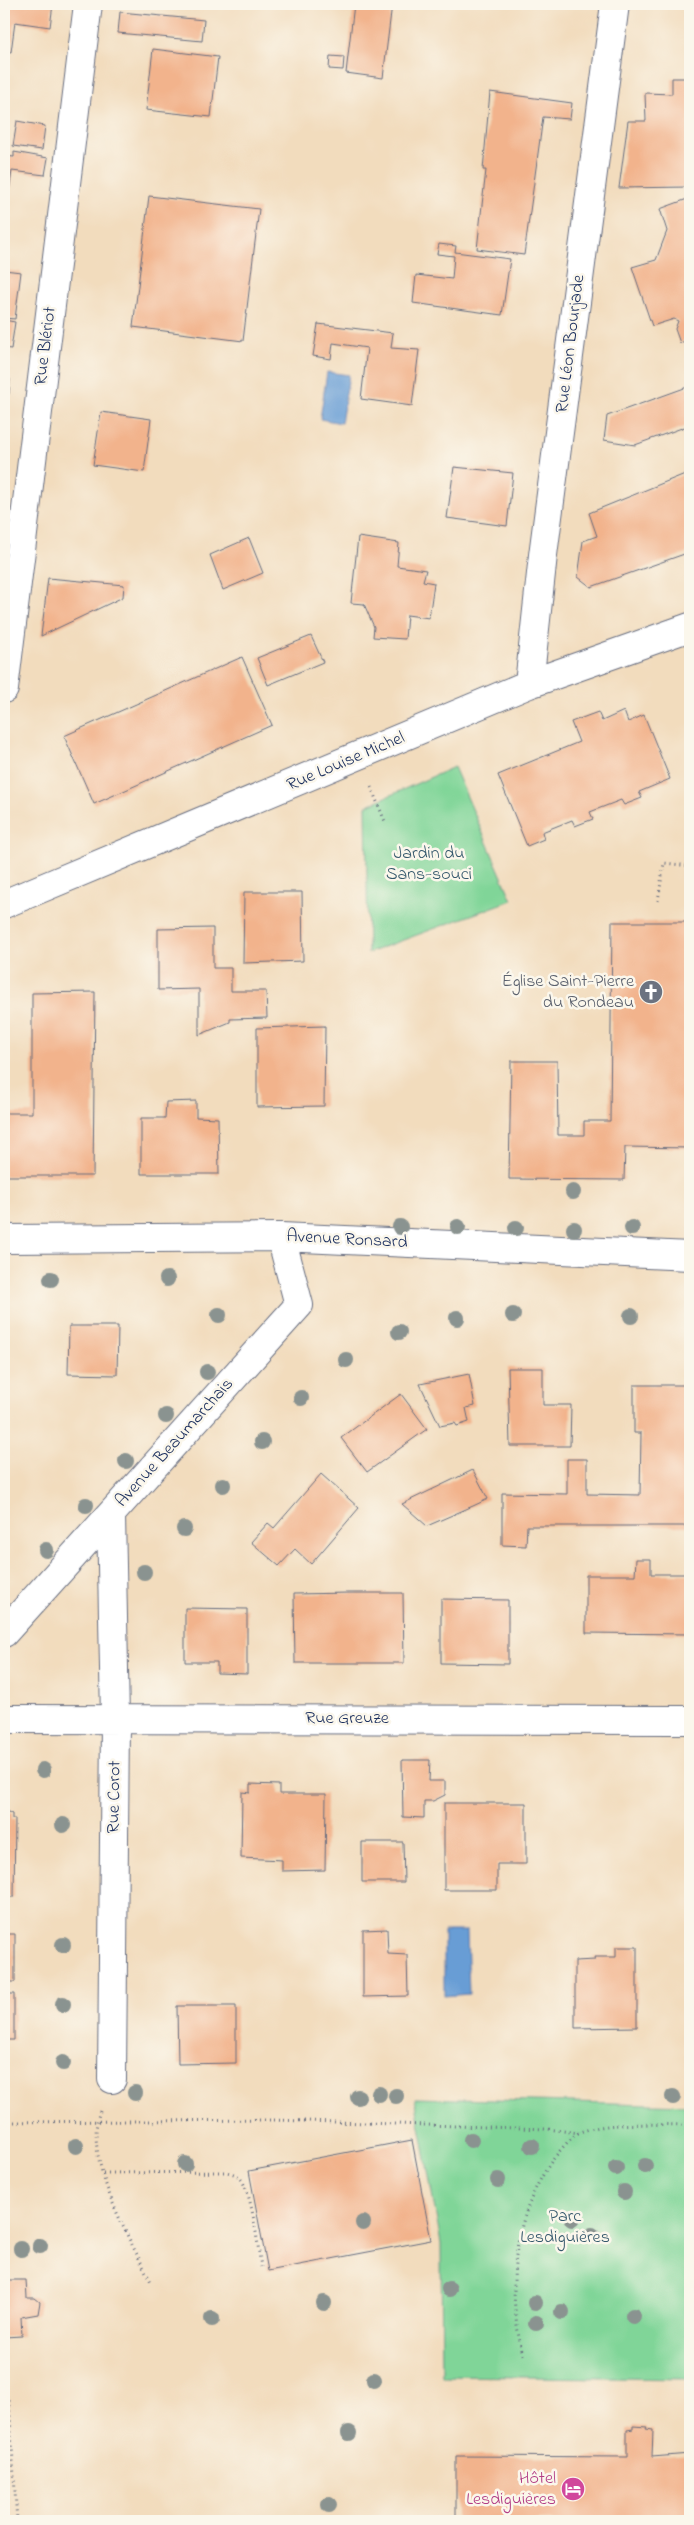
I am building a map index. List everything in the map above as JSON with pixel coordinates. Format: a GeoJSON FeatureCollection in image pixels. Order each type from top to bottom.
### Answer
{"type":"FeatureCollection","features":[{"type":"Feature","properties":{"kind":"street","name":"Rue Blériot"},"geometry":{"type":"LineString","coordinates":[[4,689],[88,4]]}},
{"type":"Feature","properties":{"kind":"street","name":"Rue Léon Bourjade"},"geometry":{"type":"LineString","coordinates":[[530,684],[543,555],[615,4]]}},
{"type":"Feature","properties":{"kind":"street","name":"Rue Louise Michel"},"geometry":{"type":"LineString","coordinates":[[4,904],[530,684],[690,627]]}},
{"type":"Feature","properties":{"kind":"street","name":"Avenue Ronsard"},"geometry":{"type":"LineString","coordinates":[[4,1239],[281,1237],[690,1256]]}},
{"type":"Feature","properties":{"kind":"street","name":"Avenue Beaumarchais"},"geometry":{"type":"LineString","coordinates":[[4,1633],[78,1553],[299,1305],[281,1237]]}},
{"type":"Feature","properties":{"kind":"street","name":"Rue Corot"},"geometry":{"type":"LineString","coordinates":[[111,1515],[115,1719],[112,2079]]}},
{"type":"Feature","properties":{"kind":"street","name":"Rue Greuze"},"geometry":{"type":"LineString","coordinates":[[4,1718],[690,1720]]}},
{"type":"Feature","properties":{"kind":"path"},"geometry":{"type":"LineString","coordinates":[[658,901],[664,863],[690,866]]}},
{"type":"Feature","properties":{"kind":"path"},"geometry":{"type":"LineString","coordinates":[[4,2122],[275,2120],[547,2129],[579,2133],[640,2124],[690,2125]]}},
{"type":"Feature","properties":{"kind":"path"},"geometry":{"type":"LineString","coordinates":[[523,2355],[516,2325],[513,2297],[519,2235],[532,2197],[544,2174],[556,2155],[579,2133]]}},
{"type":"Feature","properties":{"kind":"path"},"geometry":{"type":"LineString","coordinates":[[96,2142],[106,2188],[152,2284]]}},
{"type":"Feature","properties":{"kind":"path"},"geometry":{"type":"LineString","coordinates":[[103,2173],[226,2172],[237,2175],[248,2191],[261,2267]]}},
{"type":"Feature","properties":{"kind":"path"},"geometry":{"type":"LineString","coordinates":[[4,2392],[9,2401],[17,2521]]}},
{"type":"Feature","properties":{"kind":"green space","name":"Jardin du Sans-souci"},"geometry":{"type":"Polygon","coordinates":[[[454,767],[512,900],[368,953],[366,806],[454,767]]]}},
{"type":"Feature","properties":{"kind":"green space","name":"Parc Lesdiguières"},"geometry":{"type":"Polygon","coordinates":[[[415,2098],[690,2105],[690,2379],[442,2376],[441,2244],[415,2098]]]}},
{"type":"Feature","properties":{"kind":"water"},"geometry":{"type":"Polygon","coordinates":[[[327,372],[349,375],[341,423],[320,419],[327,372]]]}},
{"type":"Feature","properties":{"kind":"water"},"geometry":{"type":"Polygon","coordinates":[[[444,1931],[467,1931],[469,1994],[444,1996],[444,1931]]]}},
{"type":"Feature","properties":{"kind":"building"},"geometry":{"type":"Polygon","coordinates":[[[4,4],[53,4],[50,27],[15,22],[11,52],[4,51],[4,4]]]}},
{"type":"Feature","properties":{"kind":"building"},"geometry":{"type":"Polygon","coordinates":[[[354,4],[392,4],[383,78],[346,73],[354,4]]]}},
{"type":"Feature","properties":{"kind":"building"},"geometry":{"type":"Polygon","coordinates":[[[120,12],[204,20],[202,41],[118,33],[120,12]]]}},
{"type":"Feature","properties":{"kind":"building"},"geometry":{"type":"Polygon","coordinates":[[[153,49],[218,57],[211,117],[146,110],[153,49]]]}},
{"type":"Feature","properties":{"kind":"building"},"geometry":{"type":"Polygon","coordinates":[[[330,56],[344,57],[343,70],[329,69],[330,56]]]}},
{"type":"Feature","properties":{"kind":"building"},"geometry":{"type":"Polygon","coordinates":[[[672,78],[690,78],[689,187],[619,188],[628,121],[646,121],[645,93],[672,94],[672,78]]]}},
{"type":"Feature","properties":{"kind":"building"},"geometry":{"type":"Polygon","coordinates":[[[490,92],[572,103],[570,119],[543,117],[524,255],[477,249],[486,170],[483,170],[490,92]]]}},
{"type":"Feature","properties":{"kind":"building"},"geometry":{"type":"Polygon","coordinates":[[[17,121],[45,126],[42,150],[13,146],[17,121]]]}},
{"type":"Feature","properties":{"kind":"building"},"geometry":{"type":"Polygon","coordinates":[[[14,152],[48,158],[45,175],[12,171],[8,199],[4,199],[4,156],[14,157],[14,152]]]}},
{"type":"Feature","properties":{"kind":"building"},"geometry":{"type":"Polygon","coordinates":[[[149,196],[259,209],[243,341],[133,327],[149,196]]]}},
{"type":"Feature","properties":{"kind":"building"},"geometry":{"type":"Polygon","coordinates":[[[690,198],[690,339],[680,343],[675,329],[678,321],[674,319],[652,326],[632,267],[656,260],[667,231],[660,209],[690,198]]]}},
{"type":"Feature","properties":{"kind":"building"},"geometry":{"type":"Polygon","coordinates":[[[439,244],[456,246],[455,252],[510,259],[502,315],[413,303],[416,275],[452,279],[454,256],[437,254],[439,244]]]}},
{"type":"Feature","properties":{"kind":"building"},"geometry":{"type":"Polygon","coordinates":[[[4,270],[21,272],[15,319],[4,318],[4,270]]]}},
{"type":"Feature","properties":{"kind":"building"},"geometry":{"type":"Polygon","coordinates":[[[4,320],[15,322],[11,349],[4,348],[4,320]]]}},
{"type":"Feature","properties":{"kind":"building"},"geometry":{"type":"Polygon","coordinates":[[[318,324],[393,333],[391,348],[419,350],[412,406],[361,399],[367,348],[333,343],[331,359],[313,356],[318,324]]]}},
{"type":"Feature","properties":{"kind":"building"},"geometry":{"type":"Polygon","coordinates":[[[4,378],[10,379],[9,394],[4,393],[4,378]]]}},
{"type":"Feature","properties":{"kind":"building"},"geometry":{"type":"Polygon","coordinates":[[[690,386],[690,425],[635,445],[604,440],[607,416],[690,386]]]}},
{"type":"Feature","properties":{"kind":"building"},"geometry":{"type":"Polygon","coordinates":[[[101,412],[151,419],[144,472],[93,465],[101,412]]]}},
{"type":"Feature","properties":{"kind":"building"},"geometry":{"type":"Polygon","coordinates":[[[454,467],[513,473],[507,526],[447,518],[454,467]]]}},
{"type":"Feature","properties":{"kind":"building"},"geometry":{"type":"Polygon","coordinates":[[[690,472],[690,552],[591,587],[578,577],[583,541],[597,536],[589,513],[690,472]]]}},
{"type":"Feature","properties":{"kind":"building"},"geometry":{"type":"Polygon","coordinates":[[[358,537],[399,543],[397,566],[426,570],[423,581],[434,583],[429,618],[407,615],[405,639],[373,637],[374,627],[364,604],[351,603],[358,537]]]}},
{"type":"Feature","properties":{"kind":"building"},"geometry":{"type":"Polygon","coordinates":[[[249,538],[263,573],[223,590],[210,555],[249,538]]]}},
{"type":"Feature","properties":{"kind":"building"},"geometry":{"type":"Polygon","coordinates":[[[48,578],[124,585],[123,597],[41,636],[48,578]]]}},
{"type":"Feature","properties":{"kind":"building"},"geometry":{"type":"Polygon","coordinates":[[[311,636],[323,662],[268,685],[257,658],[311,636]]]}},
{"type":"Feature","properties":{"kind":"building"},"geometry":{"type":"Polygon","coordinates":[[[242,657],[272,725],[94,804],[64,736],[242,657]]]}},
{"type":"Feature","properties":{"kind":"building"},"geometry":{"type":"Polygon","coordinates":[[[624,711],[628,722],[644,715],[670,779],[639,792],[642,798],[624,805],[621,800],[590,812],[593,819],[575,826],[572,820],[542,832],[544,839],[527,846],[498,775],[579,742],[571,722],[598,712],[602,721],[624,711]]]}},
{"type":"Feature","properties":{"kind":"building"},"geometry":{"type":"Polygon","coordinates":[[[244,892],[302,892],[303,961],[243,963],[244,892]]]}},
{"type":"Feature","properties":{"kind":"building","name":"Église Saint-Pierre du Rondeau"},"geometry":{"type":"Polygon","coordinates":[[[612,922],[690,922],[690,1148],[625,1147],[624,1180],[509,1179],[511,1061],[557,1061],[558,1135],[584,1135],[584,1121],[610,1121],[612,922]]]}},
{"type":"Feature","properties":{"kind":"building"},"geometry":{"type":"Polygon","coordinates":[[[213,928],[213,968],[231,968],[231,991],[266,991],[267,1018],[230,1019],[230,1022],[199,1035],[199,989],[158,990],[158,929],[213,928]]]}},
{"type":"Feature","properties":{"kind":"building"},"geometry":{"type":"Polygon","coordinates":[[[95,992],[93,1176],[4,1176],[4,1113],[32,1113],[32,993],[95,992]]]}},
{"type":"Feature","properties":{"kind":"building"},"geometry":{"type":"Polygon","coordinates":[[[325,1026],[324,1106],[257,1107],[257,1028],[325,1026]]]}},
{"type":"Feature","properties":{"kind":"building"},"geometry":{"type":"Polygon","coordinates":[[[196,1101],[196,1117],[218,1118],[219,1174],[141,1174],[141,1118],[165,1118],[166,1102],[196,1101]]]}},
{"type":"Feature","properties":{"kind":"building"},"geometry":{"type":"Polygon","coordinates":[[[69,1326],[118,1326],[117,1375],[68,1374],[69,1326]]]}},
{"type":"Feature","properties":{"kind":"building"},"geometry":{"type":"Polygon","coordinates":[[[508,1368],[543,1368],[543,1405],[571,1405],[570,1446],[510,1446],[508,1368]]]}},
{"type":"Feature","properties":{"kind":"building"},"geometry":{"type":"Polygon","coordinates":[[[469,1374],[475,1406],[466,1408],[469,1422],[457,1426],[455,1423],[440,1426],[420,1384],[469,1374]]]}},
{"type":"Feature","properties":{"kind":"building"},"geometry":{"type":"Polygon","coordinates":[[[634,1385],[689,1385],[690,1526],[527,1526],[526,1546],[502,1545],[502,1493],[567,1494],[567,1459],[587,1459],[587,1494],[640,1495],[641,1433],[634,1433],[634,1385]]]}},
{"type":"Feature","properties":{"kind":"building"},"geometry":{"type":"Polygon","coordinates":[[[401,1394],[427,1429],[367,1472],[341,1438],[401,1394]]]}},
{"type":"Feature","properties":{"kind":"building"},"geometry":{"type":"Polygon","coordinates":[[[473,1470],[488,1499],[427,1526],[402,1504],[473,1470]]]}},
{"type":"Feature","properties":{"kind":"building"},"geometry":{"type":"Polygon","coordinates":[[[321,1474],[359,1508],[311,1564],[295,1549],[279,1566],[251,1542],[268,1523],[274,1528],[321,1474]]]}},
{"type":"Feature","properties":{"kind":"building"},"geometry":{"type":"Polygon","coordinates":[[[636,1559],[651,1559],[651,1574],[690,1574],[690,1634],[586,1633],[586,1575],[635,1575],[636,1559]]]}},
{"type":"Feature","properties":{"kind":"building"},"geometry":{"type":"Polygon","coordinates":[[[403,1593],[404,1663],[295,1663],[294,1594],[403,1593]]]}},
{"type":"Feature","properties":{"kind":"building"},"geometry":{"type":"Polygon","coordinates":[[[441,1599],[508,1600],[508,1664],[441,1663],[441,1599]]]}},
{"type":"Feature","properties":{"kind":"building"},"geometry":{"type":"Polygon","coordinates":[[[185,1608],[247,1609],[247,1674],[217,1673],[217,1662],[185,1662],[185,1608]]]}},
{"type":"Feature","properties":{"kind":"building"},"geometry":{"type":"Polygon","coordinates":[[[402,1760],[430,1760],[429,1781],[445,1781],[445,1795],[433,1801],[424,1801],[424,1818],[403,1817],[402,1760]]]}},
{"type":"Feature","properties":{"kind":"building"},"geometry":{"type":"Polygon","coordinates":[[[250,1784],[279,1785],[279,1794],[326,1794],[325,1870],[282,1871],[282,1860],[241,1858],[242,1792],[250,1793],[250,1784]]]}},
{"type":"Feature","properties":{"kind":"building"},"geometry":{"type":"Polygon","coordinates":[[[444,1803],[526,1803],[526,1864],[497,1864],[497,1890],[444,1890],[444,1803]]]}},
{"type":"Feature","properties":{"kind":"building"},"geometry":{"type":"Polygon","coordinates":[[[4,1810],[12,1814],[12,1819],[15,1819],[14,1897],[4,1897],[4,1810]]]}},
{"type":"Feature","properties":{"kind":"building"},"geometry":{"type":"Polygon","coordinates":[[[362,1842],[403,1842],[404,1882],[362,1882],[362,1842]]]}},
{"type":"Feature","properties":{"kind":"building"},"geometry":{"type":"Polygon","coordinates":[[[387,1929],[388,1954],[407,1955],[408,1996],[363,1997],[363,1930],[387,1929]]]}},
{"type":"Feature","properties":{"kind":"building"},"geometry":{"type":"Polygon","coordinates":[[[4,1934],[15,1934],[15,1982],[4,1982],[4,1934]]]}},
{"type":"Feature","properties":{"kind":"building"},"geometry":{"type":"Polygon","coordinates":[[[616,1947],[637,1947],[637,2027],[575,2028],[575,1961],[595,1960],[594,1957],[616,1957],[616,1947]]]}},
{"type":"Feature","properties":{"kind":"building"},"geometry":{"type":"Polygon","coordinates":[[[4,1994],[14,1994],[14,2040],[4,2040],[4,1994]]]}},
{"type":"Feature","properties":{"kind":"building"},"geometry":{"type":"Polygon","coordinates":[[[177,2006],[236,2006],[236,2063],[178,2064],[177,2006]]]}},
{"type":"Feature","properties":{"kind":"building"},"geometry":{"type":"Polygon","coordinates":[[[412,2140],[431,2240],[268,2271],[249,2171],[412,2140]]]}},
{"type":"Feature","properties":{"kind":"building"},"geometry":{"type":"Polygon","coordinates":[[[4,2280],[26,2280],[27,2298],[35,2298],[40,2302],[38,2314],[21,2317],[22,2336],[4,2337],[4,2280]]]}},
{"type":"Feature","properties":{"kind":"building","name":"Hôtel Lesdiguières"},"geometry":{"type":"Polygon","coordinates":[[[633,2426],[647,2427],[646,2429],[653,2430],[652,2457],[690,2454],[690,2521],[456,2521],[456,2456],[627,2457],[627,2430],[633,2429],[633,2426]]]}},
{"type":"Feature","properties":{"kind":"place","name":"Église Saint-Pierre du Rondeau"},"geometry":{"type":"Point","coordinates":[651,992]}},
{"type":"Feature","properties":{"kind":"place","name":"Hôtel Lesdiguières"},"geometry":{"type":"Point","coordinates":[573,2489]}}]}
